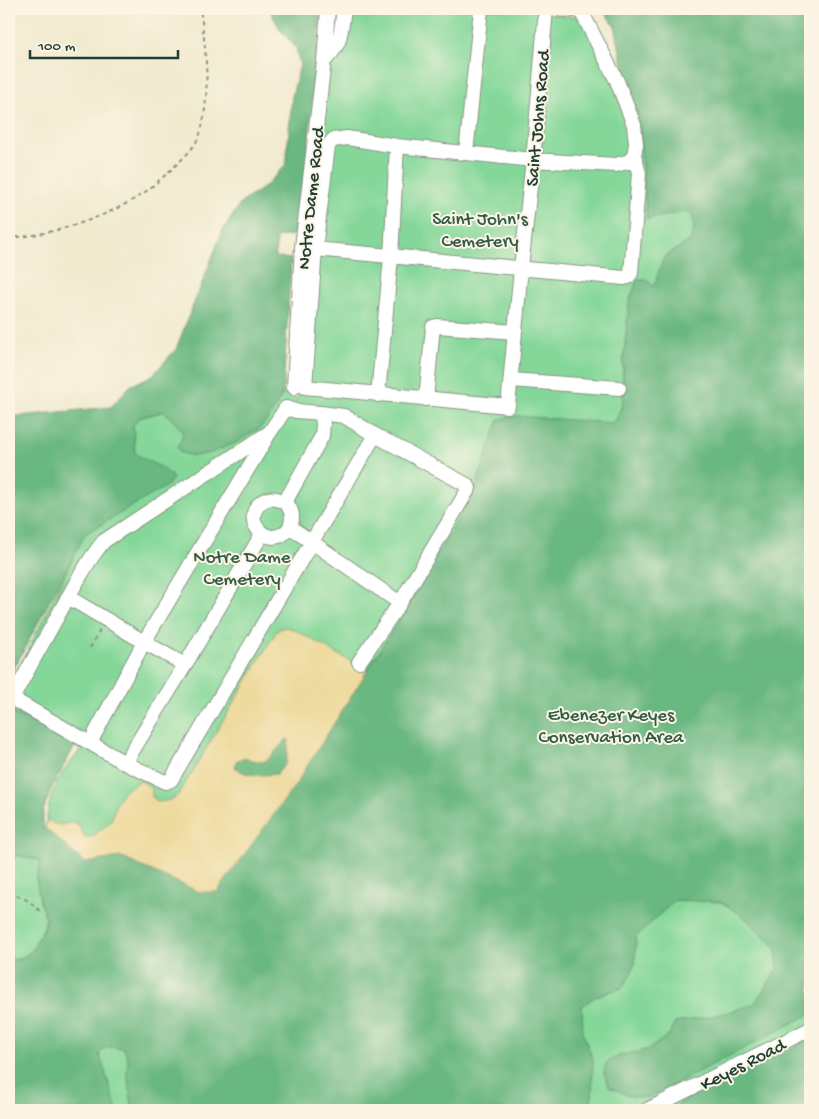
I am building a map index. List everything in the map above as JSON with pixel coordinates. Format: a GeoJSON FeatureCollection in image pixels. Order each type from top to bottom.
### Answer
{"type":"FeatureCollection","features":[{"type":"Feature","properties":{"kind":"street","name":"Notre Dame Road"},"geometry":{"type":"LineString","coordinates":[[90,743],[144,642],[270,432],[300,387],[328,9]]}},
{"type":"Feature","properties":{"kind":"street"},"geometry":{"type":"LineString","coordinates":[[324,61],[334,50],[341,37],[344,9]]}},
{"type":"Feature","properties":{"kind":"street"},"geometry":{"type":"LineString","coordinates":[[466,153],[481,9]]}},
{"type":"Feature","properties":{"kind":"street"},"geometry":{"type":"LineString","coordinates":[[546,9],[581,10],[617,81],[634,125],[636,144],[634,156],[639,173],[631,273],[628,277],[391,257],[309,248],[328,146],[336,138],[533,160],[616,166],[630,161],[634,156]]}},
{"type":"Feature","properties":{"kind":"street","name":"Saint Johns Road"},"geometry":{"type":"LineString","coordinates":[[426,399],[508,406],[546,9]]}},
{"type":"Feature","properties":{"kind":"street"},"geometry":{"type":"LineString","coordinates":[[378,395],[391,257],[397,146]]}},
{"type":"Feature","properties":{"kind":"street"},"geometry":{"type":"LineString","coordinates":[[300,387],[426,399],[433,327],[515,332]]}},
{"type":"Feature","properties":{"kind":"street"},"geometry":{"type":"LineString","coordinates":[[511,380],[619,388]]}},
{"type":"Feature","properties":{"kind":"street"},"geometry":{"type":"LineString","coordinates":[[286,408],[296,411],[344,416],[375,436],[467,484],[469,488],[400,603],[359,662]]}},
{"type":"Feature","properties":{"kind":"street"},"geometry":{"type":"LineString","coordinates":[[285,502],[322,436],[323,424],[321,413]]}},
{"type":"Feature","properties":{"kind":"street"},"geometry":{"type":"LineString","coordinates":[[270,432],[104,541],[97,548],[13,697],[125,763],[161,781],[170,780],[375,436]]}},
{"type":"Feature","properties":{"kind":"street"},"geometry":{"type":"LineString","coordinates":[[274,498],[285,502],[292,512],[290,527],[281,535],[274,537],[262,534],[256,526],[254,512],[258,505],[266,499],[274,498]]}},
{"type":"Feature","properties":{"kind":"street"},"geometry":{"type":"LineString","coordinates":[[290,527],[313,541],[400,603]]}},
{"type":"Feature","properties":{"kind":"street"},"geometry":{"type":"LineString","coordinates":[[125,763],[262,534]]}},
{"type":"Feature","properties":{"kind":"street"},"geometry":{"type":"LineString","coordinates":[[68,597],[185,664]]}},
{"type":"Feature","properties":{"kind":"street","name":"Keyes Road"},"geometry":{"type":"LineString","coordinates":[[647,1110],[810,1029]]}},
{"type":"Feature","properties":{"kind":"path"},"geometry":{"type":"LineString","coordinates":[[9,238],[73,225],[121,206],[151,188],[194,147],[200,134],[206,82],[205,50],[200,9]]}},
{"type":"Feature","properties":{"kind":"path"},"geometry":{"type":"LineString","coordinates":[[90,648],[106,619]]}},
{"type":"Feature","properties":{"kind":"path"},"geometry":{"type":"LineString","coordinates":[[9,894],[23,896],[42,913]]}},
{"type":"Feature","properties":{"kind":"green space"},"geometry":{"type":"Polygon","coordinates":[[[269,9],[321,9],[304,190],[294,235],[277,237],[275,257],[291,259],[283,393],[269,418],[260,428],[235,443],[211,453],[195,456],[181,453],[177,447],[181,441],[183,431],[164,411],[139,418],[133,425],[135,453],[165,470],[173,478],[168,485],[85,534],[9,678],[9,417],[111,407],[130,386],[153,375],[176,349],[223,230],[241,203],[267,185],[286,164],[292,96],[300,65],[296,48],[280,29],[269,9]]]}},
{"type":"Feature","properties":{"kind":"green space"},"geometry":{"type":"Polygon","coordinates":[[[336,9],[543,9],[550,14],[592,18],[638,115],[647,218],[706,207],[708,230],[654,286],[629,303],[623,365],[623,402],[616,420],[475,489],[402,615],[333,725],[810,300],[810,1110],[572,1110],[331,728],[296,784],[198,918],[322,1110],[9,1110],[120,857],[85,863],[45,828],[51,795],[63,772],[81,749],[23,729],[9,736],[9,689],[81,542],[20,485],[130,420],[179,408],[259,383],[297,399],[300,392],[305,391],[300,378],[325,77],[331,60],[336,9]]]}},
{"type":"Feature","properties":{"kind":"green space","name":"Ebenezer Keyes Conservation Area"},"geometry":{"type":"Polygon","coordinates":[[[602,9],[810,9],[810,1014],[648,1098],[630,1096],[609,1087],[604,1073],[606,1063],[619,1056],[649,1049],[669,1035],[675,1023],[722,1014],[754,1004],[778,968],[776,947],[742,915],[721,902],[675,900],[636,937],[635,963],[630,976],[622,988],[596,996],[582,1006],[583,1034],[593,1060],[592,1096],[589,1110],[133,1110],[127,1074],[128,1059],[124,1048],[107,1047],[99,1053],[117,1110],[9,1110],[9,960],[20,959],[32,951],[44,927],[46,918],[40,902],[36,878],[41,861],[18,855],[9,861],[9,711],[68,738],[76,744],[50,791],[43,812],[43,829],[45,828],[85,863],[120,857],[200,892],[296,784],[402,615],[475,489],[499,419],[517,416],[611,423],[616,420],[623,402],[623,365],[629,303],[637,280],[646,280],[654,286],[664,257],[691,240],[694,227],[692,215],[686,212],[647,219],[638,115],[621,57],[615,26],[602,9]]]}},
{"type":"Feature","properties":{"kind":"green space"},"geometry":{"type":"Polygon","coordinates":[[[287,739],[289,740],[286,763],[277,774],[250,774],[240,771],[235,767],[236,761],[242,758],[263,762],[287,739]]]}},
{"type":"Feature","properties":{"kind":"green space"},"geometry":{"type":"Polygon","coordinates":[[[18,855],[41,861],[40,902],[46,918],[44,927],[32,951],[20,959],[9,960],[9,861],[18,855]]]}},
{"type":"Feature","properties":{"kind":"green space"},"geometry":{"type":"Polygon","coordinates":[[[810,1038],[810,1110],[672,1110],[696,1092],[789,1051],[810,1038]]]}},
{"type":"Feature","properties":{"kind":"sand"},"geometry":{"type":"Polygon","coordinates":[[[287,627],[295,630],[367,671],[296,784],[217,892],[200,892],[120,857],[85,863],[45,828],[47,820],[58,825],[76,822],[85,837],[92,837],[111,821],[117,801],[124,791],[139,781],[149,787],[152,791],[152,797],[159,802],[171,800],[179,794],[276,632],[281,628],[287,627]],[[287,739],[263,762],[242,758],[236,761],[235,767],[240,771],[250,774],[277,774],[286,763],[289,740],[287,739]]]}},
{"type":"Feature","properties":{"kind":"park label","name":"Saint John's Cemetery"},"geometry":{"type":"Point","coordinates":[480,228]}},
{"type":"Feature","properties":{"kind":"park label","name":"Notre Dame Cemetery"},"geometry":{"type":"Point","coordinates":[242,566]}}]}
